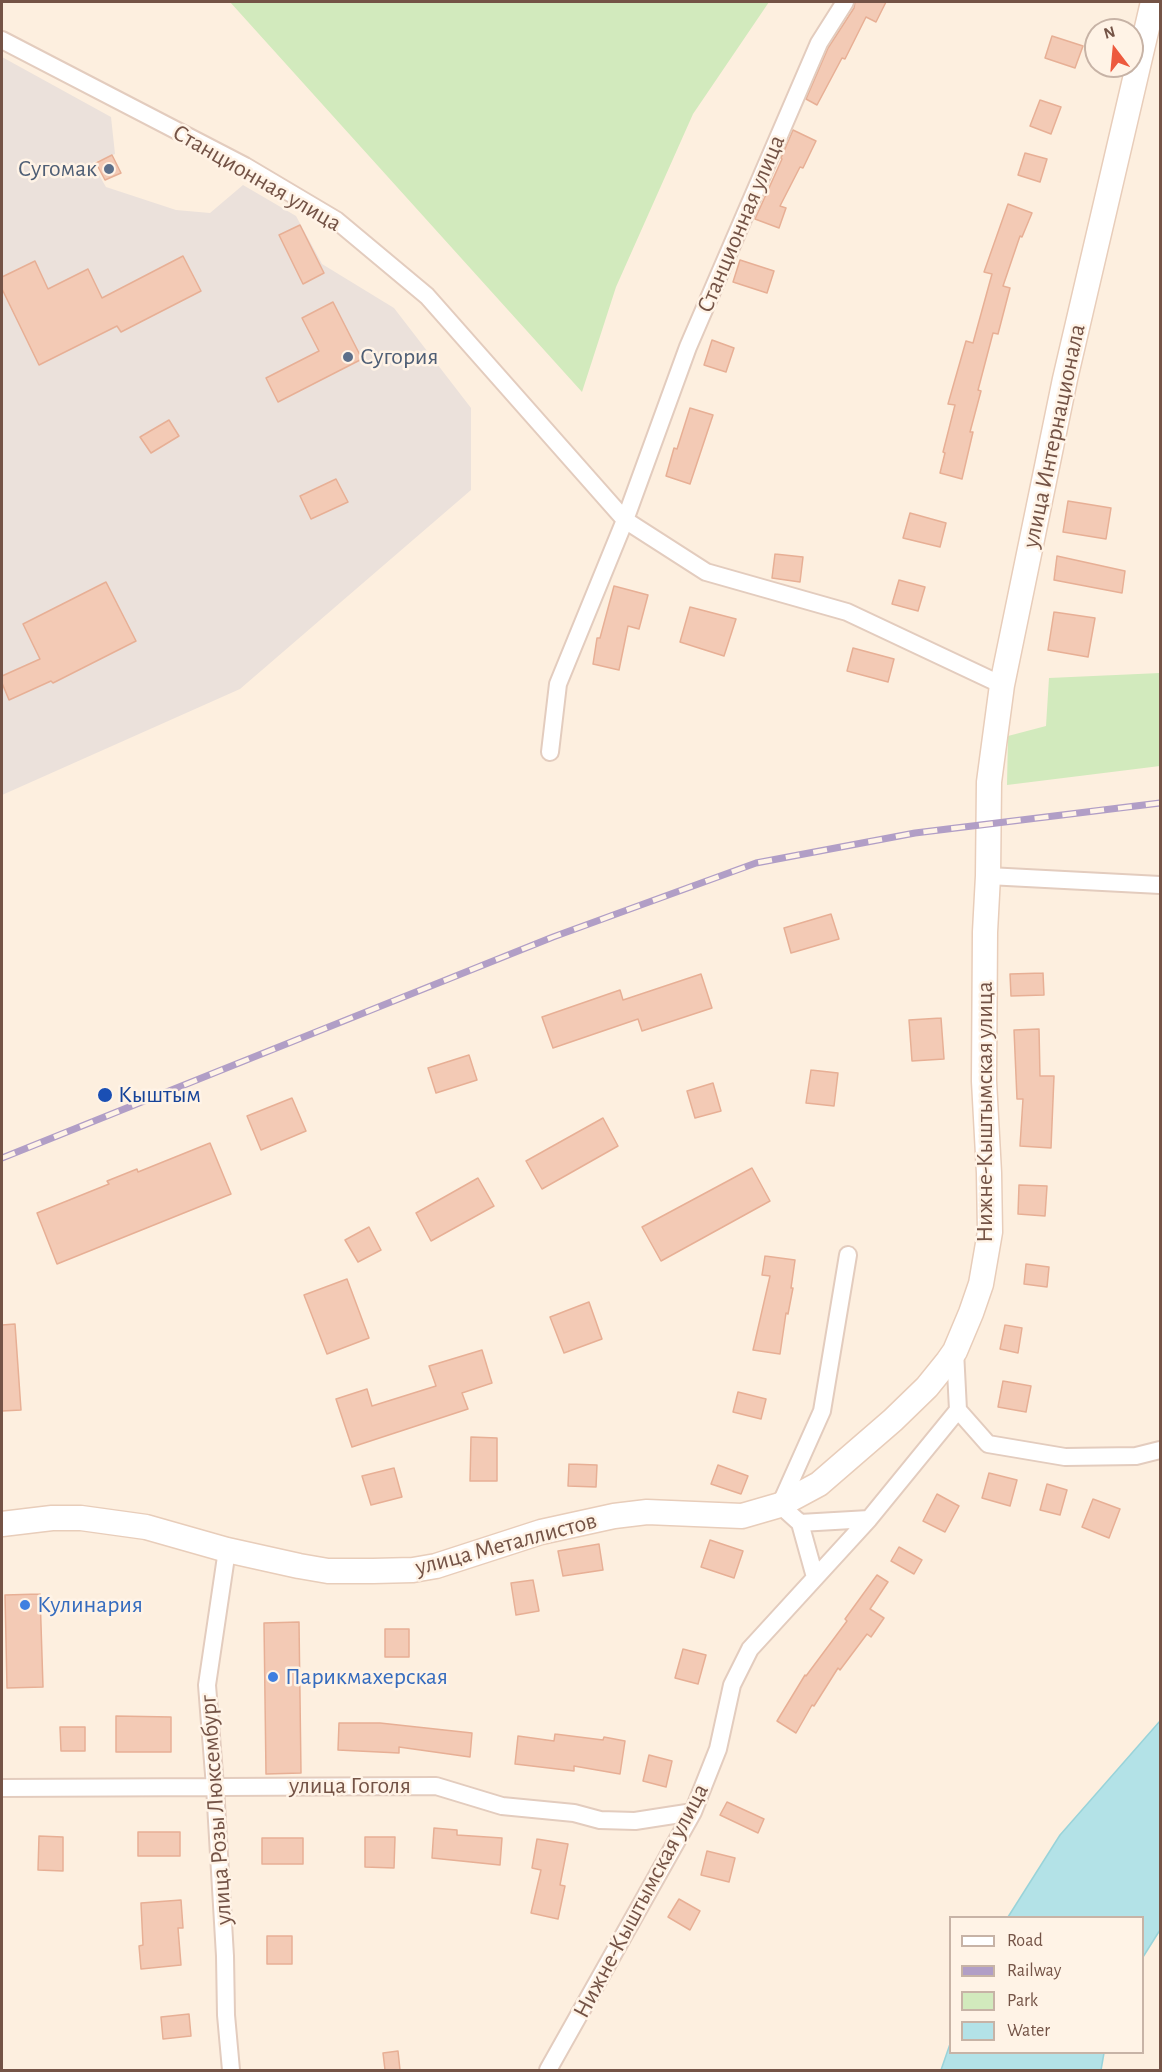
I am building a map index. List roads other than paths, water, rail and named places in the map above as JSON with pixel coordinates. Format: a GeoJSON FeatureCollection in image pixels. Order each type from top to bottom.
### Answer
{"type":"FeatureCollection","features":[{"type":"Feature","properties":{"kind":"main road","name":"улица Интернационала"},"geometry":{"type":"LineString","coordinates":[[988,876],[989,782],[1002,685],[1065,379],[1153,2]]}},
{"type":"Feature","properties":{"kind":"main road","name":"Нижне-Кыштымская улица"},"geometry":{"type":"LineString","coordinates":[[955,1351],[981,1284],[990,1232],[984,1081],[985,932],[988,876]]}},
{"type":"Feature","properties":{"kind":"main road","name":"улица Металлистов"},"geometry":{"type":"LineString","coordinates":[[2,1524],[52,1518],[81,1518],[146,1527],[227,1550],[328,1571],[413,1570],[436,1566],[541,1532],[614,1516],[647,1512],[742,1516],[780,1505],[819,1484],[927,1387],[955,1351]]}},
{"type":"Feature","properties":{"kind":"street","name":"Станционная улица"},"geometry":{"type":"LineString","coordinates":[[550,752],[558,684],[625,520],[692,336],[819,43],[845,2]]}},
{"type":"Feature","properties":{"kind":"street","name":"Станционная улица"},"geometry":{"type":"LineString","coordinates":[[2,40],[245,166],[336,220],[427,296],[625,520],[706,572],[847,612],[1002,685]]}},
{"type":"Feature","properties":{"kind":"street"},"geometry":{"type":"LineString","coordinates":[[988,876],[1161,885]]}},
{"type":"Feature","properties":{"kind":"street"},"geometry":{"type":"LineString","coordinates":[[815,1577],[800,1523],[780,1505],[822,1411],[848,1255]]}},
{"type":"Feature","properties":{"kind":"street","name":"Нижне-Кыштымская улица"},"geometry":{"type":"LineString","coordinates":[[548,2070],[693,1812],[718,1749],[732,1685],[750,1648],[870,1519],[958,1410],[955,1351]]}},
{"type":"Feature","properties":{"kind":"street"},"geometry":{"type":"LineString","coordinates":[[958,1410],[988,1444],[1065,1457],[1136,1456],[1161,1450]]}},
{"type":"Feature","properties":{"kind":"street"},"geometry":{"type":"LineString","coordinates":[[800,1523],[870,1519]]}},
{"type":"Feature","properties":{"kind":"street","name":"улица Розы Люксембург"},"geometry":{"type":"LineString","coordinates":[[227,1550],[207,1685],[231,2070]]}},
{"type":"Feature","properties":{"kind":"street","name":"улица Гоголя"},"geometry":{"type":"LineString","coordinates":[[2,1788],[436,1786],[502,1806],[574,1813],[600,1820],[635,1821],[693,1812]]}},
{"type":"Feature","properties":{"kind":"water"},"geometry":{"type":"Polygon","coordinates":[[[1160,1721],[1160,1930],[1144,1955],[1144,1916],[1009,1916],[1060,1835],[1160,1721]]]}},
{"type":"Feature","properties":{"kind":"water"},"geometry":{"type":"Polygon","coordinates":[[[949,2047],[949,2054],[1104,2054],[1101,2070],[941,2070],[949,2047]]]}},
{"type":"Feature","properties":{"kind":"railway"},"geometry":{"type":"LineString","coordinates":[[2,1158],[553,937],[756,863],[915,833],[1160,803]]}},
{"type":"Feature","properties":{"kind":"place","name":"Сугомак"},"geometry":{"type":"Point","coordinates":[109,169]}},
{"type":"Feature","properties":{"kind":"place","name":"Сугория"},"geometry":{"type":"Point","coordinates":[348,357]}},
{"type":"Feature","properties":{"kind":"place","name":"Кыштым"},"geometry":{"type":"Point","coordinates":[105,1095]}},
{"type":"Feature","properties":{"kind":"place","name":"Кулинария"},"geometry":{"type":"Point","coordinates":[25,1605]}},
{"type":"Feature","properties":{"kind":"place","name":"Парикмахерская"},"geometry":{"type":"Point","coordinates":[273,1677]}}]}
